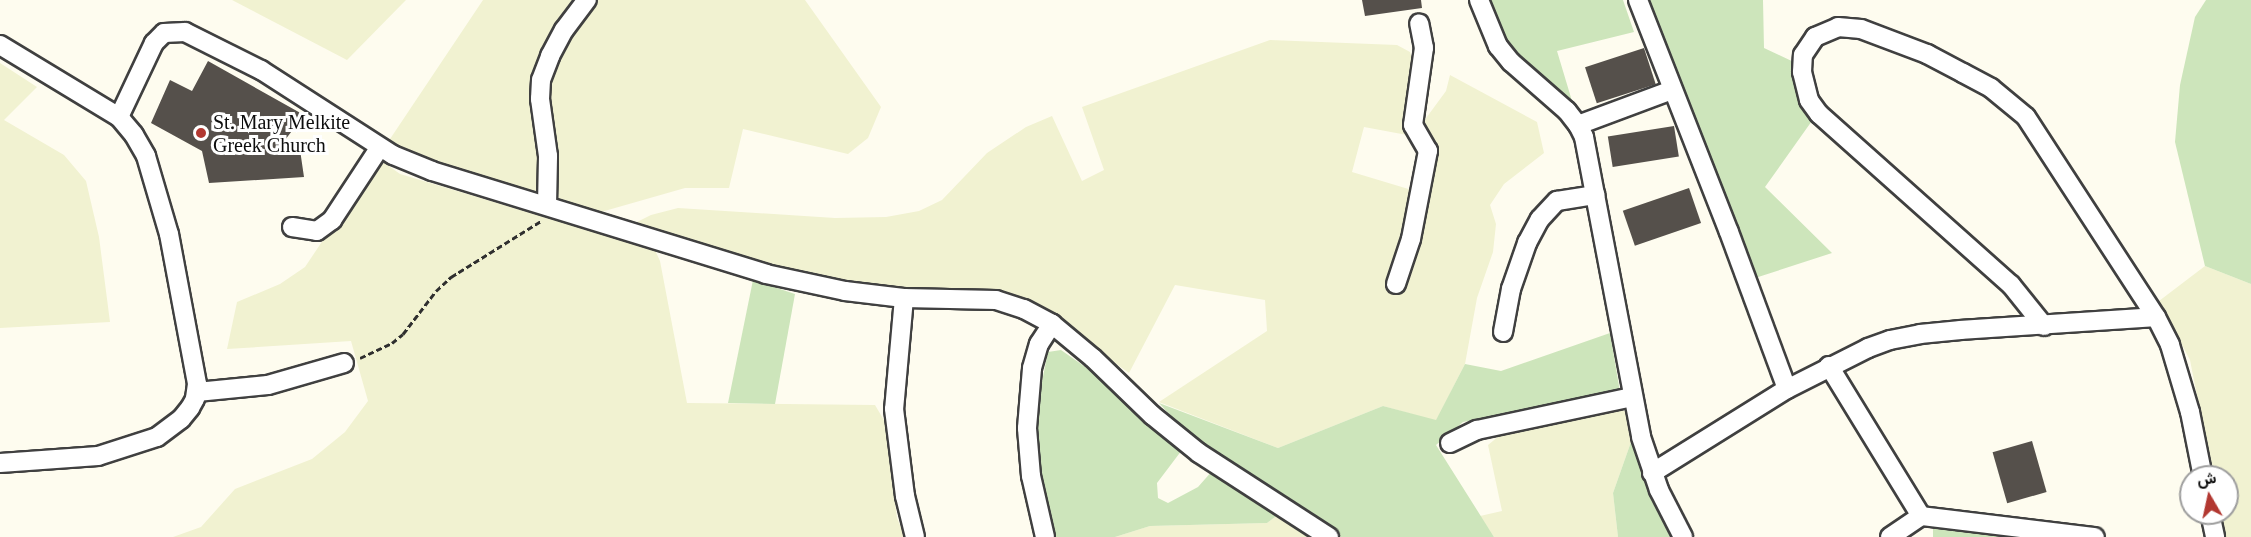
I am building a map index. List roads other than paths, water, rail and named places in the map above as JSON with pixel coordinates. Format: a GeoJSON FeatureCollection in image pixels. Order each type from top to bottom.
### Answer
{"type":"FeatureCollection","features":[{"type":"Feature","properties":{"kind":"street"},"geometry":{"type":"LineString","coordinates":[[553,207],[540,99],[541,80],[550,56],[564,30],[587,0]]}},
{"type":"Feature","properties":{"kind":"street"},"geometry":{"type":"LineString","coordinates":[[1479,0],[1498,46],[1511,62],[1567,111],[1578,125],[1589,159],[1632,397],[1652,473],[1683,537]]}},
{"type":"Feature","properties":{"kind":"street"},"geometry":{"type":"LineString","coordinates":[[1638,0],[1729,232],[1787,389]]}},
{"type":"Feature","properties":{"kind":"street"},"geometry":{"type":"LineString","coordinates":[[1396,284],[1411,239],[1428,151],[1413,125],[1424,48],[1419,23]]}},
{"type":"Feature","properties":{"kind":"street"},"geometry":{"type":"LineString","coordinates":[[2044,326],[2011,285],[1819,114],[1809,100],[1802,72],[1803,55],[1815,37],[1838,27],[1861,29],[1927,54],[1990,88],[2026,117],[2156,317],[2170,345],[2180,377],[2200,465]]}},
{"type":"Feature","properties":{"kind":"street"},"geometry":{"type":"LineString","coordinates":[[119,117],[154,43],[164,33],[185,32],[261,70],[380,147],[432,171],[766,274],[845,291],[904,297],[996,300],[1024,309],[1052,324],[1093,358],[1152,416],[1199,453],[1329,537]]}},
{"type":"Feature","properties":{"kind":"street"},"geometry":{"type":"LineString","coordinates":[[0,45],[119,117],[146,156],[169,234],[197,392],[190,408],[181,419],[157,437],[98,456],[0,463]]}},
{"type":"Feature","properties":{"kind":"street"},"geometry":{"type":"LineString","coordinates":[[1578,125],[1672,90]]}},
{"type":"Feature","properties":{"kind":"street"},"geometry":{"type":"LineString","coordinates":[[292,227],[317,231],[332,220],[380,147]]}},
{"type":"Feature","properties":{"kind":"street"},"geometry":{"type":"LineString","coordinates":[[1503,332],[1511,289],[1527,243],[1540,219],[1557,201],[1596,195]]}},
{"type":"Feature","properties":{"kind":"street"},"geometry":{"type":"LineString","coordinates":[[904,297],[894,410],[905,496],[915,537]]}},
{"type":"Feature","properties":{"kind":"street"},"geometry":{"type":"LineString","coordinates":[[1652,473],[1787,389],[1829,366],[1879,344],[1920,334],[2156,317]]}},
{"type":"Feature","properties":{"kind":"street"},"geometry":{"type":"LineString","coordinates":[[1045,537],[1030,476],[1027,428],[1032,368],[1039,345],[1052,324]]}},
{"type":"Feature","properties":{"kind":"street"},"geometry":{"type":"LineString","coordinates":[[197,392],[268,385],[344,363]]}},
{"type":"Feature","properties":{"kind":"street"},"geometry":{"type":"LineString","coordinates":[[1829,366],[1921,516]]}},
{"type":"Feature","properties":{"kind":"street"},"geometry":{"type":"LineString","coordinates":[[1450,443],[1477,430],[1632,397]]}},
{"type":"Feature","properties":{"kind":"street"},"geometry":{"type":"LineString","coordinates":[[1890,537],[1921,516],[2096,537]]}},
{"type":"Feature","properties":{"kind":"place","name":"St. Mary Melkite Greek Church"},"geometry":{"type":"Point","coordinates":[201,133]}}]}
